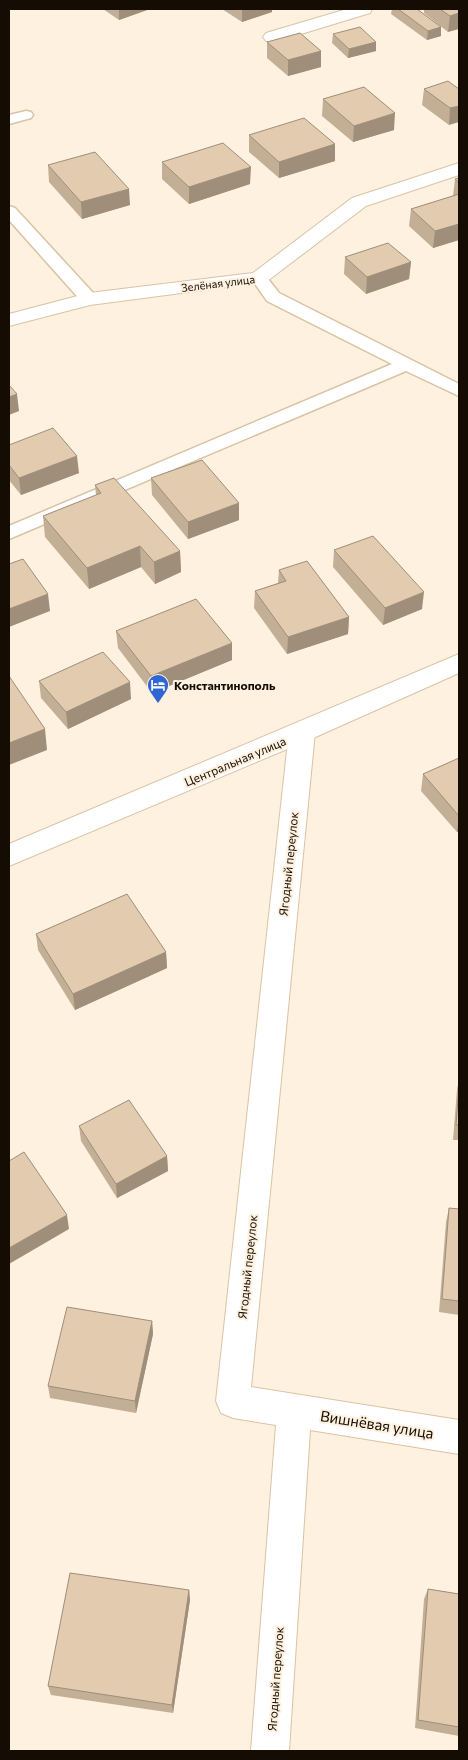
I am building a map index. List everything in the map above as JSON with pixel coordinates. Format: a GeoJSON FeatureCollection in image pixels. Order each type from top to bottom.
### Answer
{"type":"FeatureCollection","features":[{"type":"Feature","properties":{"kind":"street"},"geometry":{"type":"LineString","coordinates":[[272,37],[364,9]]}},
{"type":"Feature","properties":{"kind":"street","name":"Зелёная улица"},"geometry":{"type":"LineString","coordinates":[[9,320],[89,299],[259,278],[359,202],[459,169]]}},
{"type":"Feature","properties":{"kind":"street","name":"Центральная улица"},"geometry":{"type":"LineString","coordinates":[[9,856],[302,732],[459,663]]}},
{"type":"Feature","properties":{"kind":"street","name":"Ягодный переулок"},"geometry":{"type":"LineString","coordinates":[[270,1751],[294,1411],[233,1401],[302,732]]}},
{"type":"Feature","properties":{"kind":"street","name":"Вишнёвая улица"},"geometry":{"type":"LineString","coordinates":[[294,1411],[459,1437]]}},
{"type":"Feature","properties":{"kind":"lane"},"geometry":{"type":"LineString","coordinates":[[9,120],[26,115]]}},
{"type":"Feature","properties":{"kind":"lane"},"geometry":{"type":"LineString","coordinates":[[9,211],[89,299]]}},
{"type":"Feature","properties":{"kind":"lane"},"geometry":{"type":"LineString","coordinates":[[259,278],[273,297],[459,390]]}},
{"type":"Feature","properties":{"kind":"lane"},"geometry":{"type":"LineString","coordinates":[[9,533],[407,364]]}},
{"type":"Feature","properties":{"kind":"building"},"geometry":{"type":"Polygon","coordinates":[[[398,9],[417,9],[441,27],[428,31],[398,9]]]}},
{"type":"Feature","properties":{"kind":"building"},"geometry":{"type":"Polygon","coordinates":[[[440,9],[459,9],[459,13],[450,16],[440,9]]]}},
{"type":"Feature","properties":{"kind":"building"},"geometry":{"type":"Polygon","coordinates":[[[360,27],[376,42],[349,49],[333,34],[360,27]]]}},
{"type":"Feature","properties":{"kind":"building"},"geometry":{"type":"Polygon","coordinates":[[[300,33],[321,51],[288,60],[267,42],[300,33]]]}},
{"type":"Feature","properties":{"kind":"building"},"geometry":{"type":"Polygon","coordinates":[[[448,81],[459,89],[459,106],[450,108],[424,89],[448,81]]]}},
{"type":"Feature","properties":{"kind":"building"},"geometry":{"type":"Polygon","coordinates":[[[364,87],[395,113],[354,126],[323,99],[364,87]]]}},
{"type":"Feature","properties":{"kind":"building"},"geometry":{"type":"Polygon","coordinates":[[[304,118],[335,144],[279,162],[249,135],[304,118]]]}},
{"type":"Feature","properties":{"kind":"building"},"geometry":{"type":"Polygon","coordinates":[[[223,143],[251,167],[189,187],[162,162],[223,143]]]}},
{"type":"Feature","properties":{"kind":"building"},"geometry":{"type":"Polygon","coordinates":[[[95,152],[129,189],[81,202],[48,165],[95,152]]]}},
{"type":"Feature","properties":{"kind":"building"},"geometry":{"type":"Polygon","coordinates":[[[459,194],[459,224],[435,231],[411,209],[459,194]]]}},
{"type":"Feature","properties":{"kind":"building"},"geometry":{"type":"Polygon","coordinates":[[[388,243],[411,262],[367,277],[345,257],[388,243]]]}},
{"type":"Feature","properties":{"kind":"building"},"geometry":{"type":"Polygon","coordinates":[[[9,385],[17,394],[9,397],[9,385]]]}},
{"type":"Feature","properties":{"kind":"building"},"geometry":{"type":"Polygon","coordinates":[[[53,428],[77,456],[19,478],[9,465],[9,445],[53,428]]]}},
{"type":"Feature","properties":{"kind":"building"},"geometry":{"type":"Polygon","coordinates":[[[202,460],[239,503],[188,522],[151,478],[202,460]]]}},
{"type":"Feature","properties":{"kind":"building"},"geometry":{"type":"Polygon","coordinates":[[[114,478],[180,551],[154,562],[140,546],[87,568],[43,516],[101,493],[95,485],[114,478]]]}},
{"type":"Feature","properties":{"kind":"building"},"geometry":{"type":"Polygon","coordinates":[[[373,536],[424,592],[385,608],[334,550],[373,536]]]}},
{"type":"Feature","properties":{"kind":"building"},"geometry":{"type":"Polygon","coordinates":[[[23,559],[48,594],[9,609],[9,564],[23,559]]]}},
{"type":"Feature","properties":{"kind":"building"},"geometry":{"type":"Polygon","coordinates":[[[307,561],[349,617],[288,637],[255,591],[286,581],[279,570],[307,561]]]}},
{"type":"Feature","properties":{"kind":"building"},"geometry":{"type":"Polygon","coordinates":[[[196,599],[232,643],[151,676],[116,631],[196,599]]]}},
{"type":"Feature","properties":{"kind":"building"},"geometry":{"type":"Polygon","coordinates":[[[103,652],[130,682],[66,712],[39,681],[103,652]]]}},
{"type":"Feature","properties":{"kind":"building"},"geometry":{"type":"Polygon","coordinates":[[[9,676],[45,729],[9,743],[9,676]]]}},
{"type":"Feature","properties":{"kind":"building"},"geometry":{"type":"Polygon","coordinates":[[[459,758],[459,816],[423,774],[459,758]]]}},
{"type":"Feature","properties":{"kind":"building"},"geometry":{"type":"Polygon","coordinates":[[[127,894],[166,952],[73,994],[36,934],[127,894]]]}},
{"type":"Feature","properties":{"kind":"building"},"geometry":{"type":"Polygon","coordinates":[[[459,1087],[459,1125],[456,1125],[459,1087]]]}},
{"type":"Feature","properties":{"kind":"building"},"geometry":{"type":"Polygon","coordinates":[[[129,1100],[167,1156],[116,1184],[79,1126],[129,1100]]]}},
{"type":"Feature","properties":{"kind":"building"},"geometry":{"type":"Polygon","coordinates":[[[24,1152],[67,1215],[9,1248],[9,1161],[24,1152]]]}},
{"type":"Feature","properties":{"kind":"building"},"geometry":{"type":"Polygon","coordinates":[[[449,1208],[459,1209],[459,1301],[442,1299],[449,1208]]]}},
{"type":"Feature","properties":{"kind":"building"},"geometry":{"type":"Polygon","coordinates":[[[67,1307],[152,1321],[135,1401],[48,1386],[67,1307]]]}},
{"type":"Feature","properties":{"kind":"building"},"geometry":{"type":"Polygon","coordinates":[[[70,1573],[189,1590],[172,1705],[48,1686],[70,1573]]]}},
{"type":"Feature","properties":{"kind":"building"},"geometry":{"type":"Polygon","coordinates":[[[428,1589],[459,1594],[459,1727],[418,1720],[428,1589]]]}},
{"type":"Feature","properties":{"kind":"place","name":"Константинополь"},"geometry":{"type":"Point","coordinates":[158,704]}}]}
